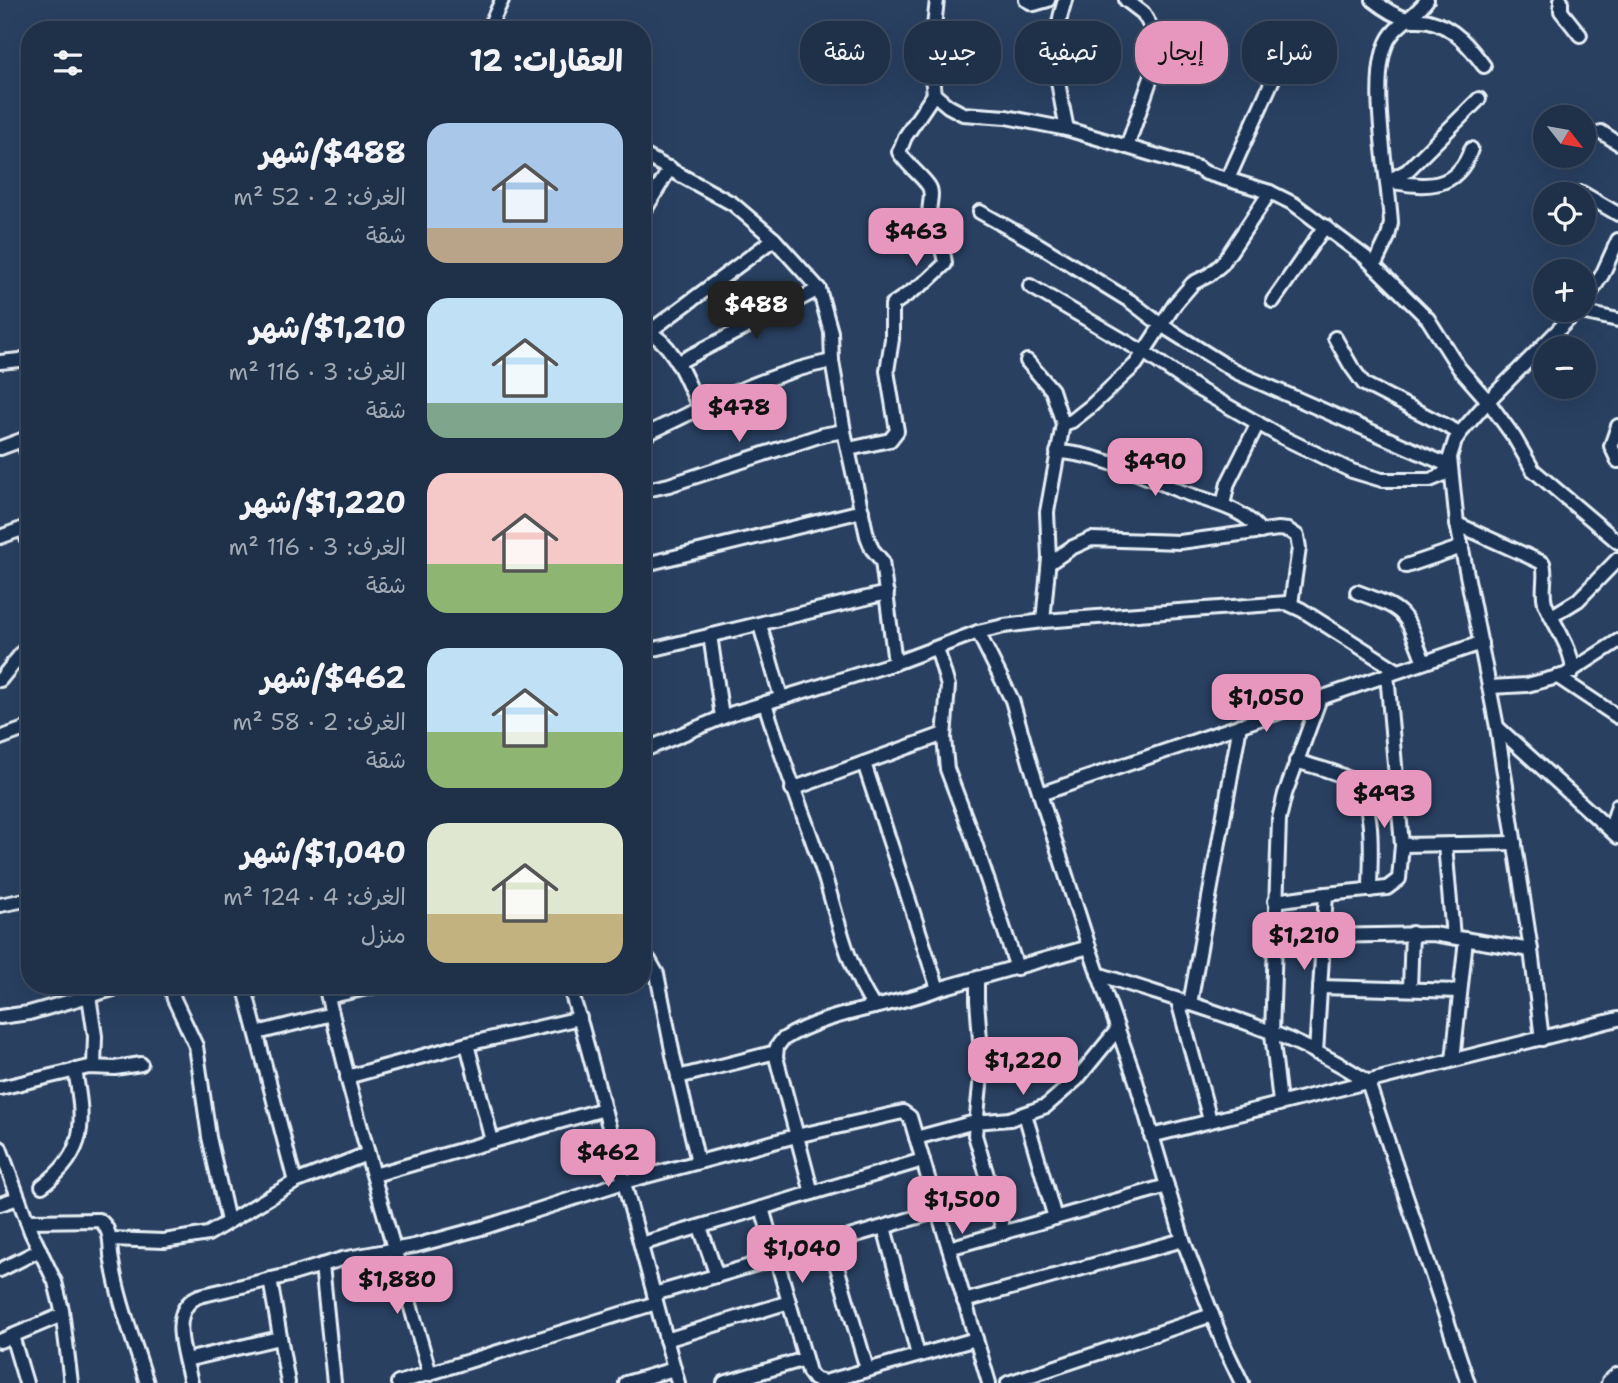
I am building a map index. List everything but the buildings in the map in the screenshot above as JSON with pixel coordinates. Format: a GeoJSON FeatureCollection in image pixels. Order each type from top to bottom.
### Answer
{"type":"FeatureCollection","features":[{"type":"Feature","properties":{"kind":"main road"},"geometry":{"type":"LineString","coordinates":[[1611,1383],[1618,1376]]}},
{"type":"Feature","properties":{"kind":"street"},"geometry":{"type":"LineString","coordinates":[[492,21],[502,0]]}},
{"type":"Feature","properties":{"kind":"street"},"geometry":{"type":"LineString","coordinates":[[849,449],[890,440],[897,432],[887,371],[892,339],[892,305],[927,281],[945,264],[944,252],[929,215],[929,187],[908,166],[899,152],[905,137],[934,94],[930,62],[937,0]]}},
{"type":"Feature","properties":{"kind":"street"},"geometry":{"type":"LineString","coordinates":[[1026,0],[1034,4],[1048,0]]}},
{"type":"Feature","properties":{"kind":"street"},"geometry":{"type":"LineString","coordinates":[[1065,0],[1054,43],[1067,129]]}},
{"type":"Feature","properties":{"kind":"street"},"geometry":{"type":"LineString","coordinates":[[1126,0],[1143,13],[1162,46],[1128,147]]}},
{"type":"Feature","properties":{"kind":"street"},"geometry":{"type":"LineString","coordinates":[[1373,0],[1394,14],[1409,20],[1429,21],[1454,33],[1465,41],[1484,66]]}},
{"type":"Feature","properties":{"kind":"street"},"geometry":{"type":"LineString","coordinates":[[1374,266],[1390,231],[1380,102],[1380,63],[1391,34],[1409,20],[1427,0]]}},
{"type":"Feature","properties":{"kind":"street"},"geometry":{"type":"LineString","coordinates":[[1561,0],[1560,11],[1580,35]]}},
{"type":"Feature","properties":{"kind":"street"},"geometry":{"type":"LineString","coordinates":[[1228,179],[1271,84]]}},
{"type":"Feature","properties":{"kind":"street"},"geometry":{"type":"LineString","coordinates":[[934,94],[963,114],[1006,117],[1067,129],[1270,192],[1294,204],[1374,266],[1428,319],[1459,368],[1488,401],[1514,437],[1533,470],[1618,542]]}},
{"type":"Feature","properties":{"kind":"street"},"geometry":{"type":"LineString","coordinates":[[1388,181],[1408,171],[1479,99]]}},
{"type":"Feature","properties":{"kind":"street"},"geometry":{"type":"LineString","coordinates":[[1601,132],[1618,143]]}},
{"type":"Feature","properties":{"kind":"street"},"geometry":{"type":"LineString","coordinates":[[1388,181],[1430,185],[1450,180],[1459,172],[1471,149]]}},
{"type":"Feature","properties":{"kind":"street"},"geometry":{"type":"LineString","coordinates":[[651,158],[733,204],[774,239],[818,289],[831,332],[832,361],[844,431],[862,511],[870,542],[883,561],[895,663]]}},
{"type":"Feature","properties":{"kind":"street"},"geometry":{"type":"LineString","coordinates":[[651,200],[670,168]]}},
{"type":"Feature","properties":{"kind":"street"},"geometry":{"type":"LineString","coordinates":[[1063,424],[1072,421],[1091,407],[1145,353],[1161,325],[1193,283],[1222,264],[1270,192]]}},
{"type":"Feature","properties":{"kind":"street"},"geometry":{"type":"LineString","coordinates":[[1596,201],[1618,214]]}},
{"type":"Feature","properties":{"kind":"street"},"geometry":{"type":"LineString","coordinates":[[980,212],[1039,244],[1236,372],[1450,466]]}},
{"type":"Feature","properties":{"kind":"street"},"geometry":{"type":"LineString","coordinates":[[1273,301],[1325,226]]}},
{"type":"Feature","properties":{"kind":"street"},"geometry":{"type":"LineString","coordinates":[[651,330],[774,239]]}},
{"type":"Feature","properties":{"kind":"street"},"geometry":{"type":"LineString","coordinates":[[1596,286],[1618,240]]}},
{"type":"Feature","properties":{"kind":"street"},"geometry":{"type":"LineString","coordinates":[[1030,286],[1145,353],[1198,388],[1317,455],[1374,479],[1430,480],[1442,475],[1450,466]]}},
{"type":"Feature","properties":{"kind":"street"},"geometry":{"type":"LineString","coordinates":[[677,363],[818,289]]}},
{"type":"Feature","properties":{"kind":"street"},"geometry":{"type":"LineString","coordinates":[[1596,313],[1618,320]]}},
{"type":"Feature","properties":{"kind":"street"},"geometry":{"type":"LineString","coordinates":[[1542,1040],[1497,727],[1457,524],[1450,466],[1452,449],[1460,433],[1566,322]]}},
{"type":"Feature","properties":{"kind":"street"},"geometry":{"type":"LineString","coordinates":[[651,335],[659,337],[677,363],[700,409]]}},
{"type":"Feature","properties":{"kind":"street"},"geometry":{"type":"LineString","coordinates":[[1335,338],[1364,384],[1460,433]]}},
{"type":"Feature","properties":{"kind":"street"},"geometry":{"type":"LineString","coordinates":[[0,362],[21,360]]}},
{"type":"Feature","properties":{"kind":"street"},"geometry":{"type":"LineString","coordinates":[[651,432],[767,378],[800,367],[832,361]]}},
{"type":"Feature","properties":{"kind":"street"},"geometry":{"type":"LineString","coordinates":[[1027,361],[1052,390],[1063,424],[1047,512],[1049,563],[1043,621]]}},
{"type":"Feature","properties":{"kind":"street"},"geometry":{"type":"LineString","coordinates":[[1223,505],[1228,483],[1258,423]]}},
{"type":"Feature","properties":{"kind":"street"},"geometry":{"type":"LineString","coordinates":[[1618,426],[1611,446],[1618,461]]}},
{"type":"Feature","properties":{"kind":"street"},"geometry":{"type":"LineString","coordinates":[[651,489],[822,435],[844,431]]}},
{"type":"Feature","properties":{"kind":"street"},"geometry":{"type":"LineString","coordinates":[[0,448],[21,441]]}},
{"type":"Feature","properties":{"kind":"street"},"geometry":{"type":"LineString","coordinates":[[1057,452],[1068,452],[1123,468],[1223,505],[1261,531]]}},
{"type":"Feature","properties":{"kind":"street"},"geometry":{"type":"LineString","coordinates":[[651,563],[862,511]]}},
{"type":"Feature","properties":{"kind":"street"},"geometry":{"type":"LineString","coordinates":[[1457,524],[1543,563],[1543,595],[1572,662],[1572,671]]}},
{"type":"Feature","properties":{"kind":"street"},"geometry":{"type":"LineString","coordinates":[[0,537],[21,529]]}},
{"type":"Feature","properties":{"kind":"street"},"geometry":{"type":"LineString","coordinates":[[1049,563],[1071,548],[1091,539],[1180,542],[1288,530],[1298,539],[1291,604]]}},
{"type":"Feature","properties":{"kind":"street"},"geometry":{"type":"LineString","coordinates":[[1406,566],[1462,547]]}},
{"type":"Feature","properties":{"kind":"street"},"geometry":{"type":"LineString","coordinates":[[1552,616],[1578,600],[1618,559]]}},
{"type":"Feature","properties":{"kind":"street"},"geometry":{"type":"LineString","coordinates":[[1357,592],[1394,607],[1404,614],[1424,662]]}},
{"type":"Feature","properties":{"kind":"street"},"geometry":{"type":"LineString","coordinates":[[651,650],[887,593]]}},
{"type":"Feature","properties":{"kind":"street"},"geometry":{"type":"LineString","coordinates":[[651,747],[722,717],[895,663],[978,632],[1004,625],[1043,621],[1274,602],[1291,604],[1392,672]]}},
{"type":"Feature","properties":{"kind":"street"},"geometry":{"type":"LineString","coordinates":[[760,625],[781,697]]}},
{"type":"Feature","properties":{"kind":"street"},"geometry":{"type":"LineString","coordinates":[[978,632],[1012,700],[1089,947],[1136,1082],[1183,1240],[1230,1360],[1242,1383]]}},
{"type":"Feature","properties":{"kind":"street"},"geometry":{"type":"LineString","coordinates":[[709,635],[722,717]]}},
{"type":"Feature","properties":{"kind":"street"},"geometry":{"type":"LineString","coordinates":[[1490,687],[1506,688],[1558,677],[1572,671],[1618,640]]}},
{"type":"Feature","properties":{"kind":"street"},"geometry":{"type":"LineString","coordinates":[[1040,794],[1481,643]]}},
{"type":"Feature","properties":{"kind":"street"},"geometry":{"type":"LineString","coordinates":[[937,648],[948,686],[944,734],[947,769],[1017,968]]}},
{"type":"Feature","properties":{"kind":"street"},"geometry":{"type":"LineString","coordinates":[[0,680],[21,654]]}},
{"type":"Feature","properties":{"kind":"street"},"geometry":{"type":"LineString","coordinates":[[1275,901],[1391,887],[1399,879],[1402,845],[1392,672]]}},
{"type":"Feature","properties":{"kind":"street"},"geometry":{"type":"LineString","coordinates":[[1558,677],[1618,717]]}},
{"type":"Feature","properties":{"kind":"street"},"geometry":{"type":"LineString","coordinates":[[1280,1102],[1272,1034],[1279,819],[1296,761],[1320,698]]}},
{"type":"Feature","properties":{"kind":"street"},"geometry":{"type":"LineString","coordinates":[[765,702],[792,789],[824,875],[845,949],[874,1007]]}},
{"type":"Feature","properties":{"kind":"street"},"geometry":{"type":"LineString","coordinates":[[1210,1120],[1184,1002],[1240,725]]}},
{"type":"Feature","properties":{"kind":"street"},"geometry":{"type":"LineString","coordinates":[[1497,727],[1614,833]]}},
{"type":"Feature","properties":{"kind":"street"},"geometry":{"type":"LineString","coordinates":[[0,738],[21,730]]}},
{"type":"Feature","properties":{"kind":"street"},"geometry":{"type":"LineString","coordinates":[[792,789],[944,734]]}},
{"type":"Feature","properties":{"kind":"street"},"geometry":{"type":"LineString","coordinates":[[1296,761],[1345,778],[1363,793],[1368,808],[1370,890]]}},
{"type":"Feature","properties":{"kind":"street"},"geometry":{"type":"LineString","coordinates":[[864,763],[938,989]]}},
{"type":"Feature","properties":{"kind":"street"},"geometry":{"type":"LineString","coordinates":[[1614,833],[1618,805]]}},
{"type":"Feature","properties":{"kind":"street"},"geometry":{"type":"LineString","coordinates":[[1402,845],[1515,843]]}},
{"type":"Feature","properties":{"kind":"street"},"geometry":{"type":"LineString","coordinates":[[1444,845],[1460,938],[1460,991],[1453,1060]]}},
{"type":"Feature","properties":{"kind":"street"},"geometry":{"type":"LineString","coordinates":[[1316,1053],[1326,894]]}},
{"type":"Feature","properties":{"kind":"street"},"geometry":{"type":"LineString","coordinates":[[0,905],[21,900]]}},
{"type":"Feature","properties":{"kind":"street"},"geometry":{"type":"LineString","coordinates":[[1322,936],[1412,933],[1531,950]]}},
{"type":"Feature","properties":{"kind":"street"},"geometry":{"type":"LineString","coordinates":[[1410,988],[1412,933]]}},
{"type":"Feature","properties":{"kind":"street"},"geometry":{"type":"LineString","coordinates":[[812,1193],[776,1052],[780,1043],[832,1017],[916,999],[938,989],[1089,947]]}},
{"type":"Feature","properties":{"kind":"street"},"geometry":{"type":"LineString","coordinates":[[651,964],[657,974],[698,1162]]}},
{"type":"Feature","properties":{"kind":"street"},"geometry":{"type":"LineString","coordinates":[[1098,974],[1272,1034],[1316,1053],[1368,1082],[1468,1383]]}},
{"type":"Feature","properties":{"kind":"street"},"geometry":{"type":"LineString","coordinates":[[978,979],[982,1066],[975,1135],[1004,1233]]}},
{"type":"Feature","properties":{"kind":"street"},"geometry":{"type":"LineString","coordinates":[[1320,987],[1460,991]]}},
{"type":"Feature","properties":{"kind":"street"},"geometry":{"type":"LineString","coordinates":[[0,1017],[29,1013],[94,994]]}},
{"type":"Feature","properties":{"kind":"street"},"geometry":{"type":"LineString","coordinates":[[173,994],[196,1046],[209,1137],[228,1221]]}},
{"type":"Feature","properties":{"kind":"street"},"geometry":{"type":"LineString","coordinates":[[246,994],[295,1182]]}},
{"type":"Feature","properties":{"kind":"street"},"geometry":{"type":"LineString","coordinates":[[327,994],[367,1154],[430,1374]]}},
{"type":"Feature","properties":{"kind":"street"},"geometry":{"type":"LineString","coordinates":[[572,994],[678,1383]]}},
{"type":"Feature","properties":{"kind":"street"},"geometry":{"type":"LineString","coordinates":[[89,996],[95,1036],[94,1066]]}},
{"type":"Feature","properties":{"kind":"street"},"geometry":{"type":"LineString","coordinates":[[257,1033],[332,1014]]}},
{"type":"Feature","properties":{"kind":"street"},"geometry":{"type":"LineString","coordinates":[[347,1077],[467,1044],[579,1018]]}},
{"type":"Feature","properties":{"kind":"street"},"geometry":{"type":"LineString","coordinates":[[1152,1136],[1618,1019]]}},
{"type":"Feature","properties":{"kind":"street"},"geometry":{"type":"LineString","coordinates":[[916,1138],[975,1122],[1010,1119],[1046,1106],[1059,1097],[1090,1064],[1117,1030]]}},
{"type":"Feature","properties":{"kind":"street"},"geometry":{"type":"LineString","coordinates":[[467,1044],[492,1141]]}},
{"type":"Feature","properties":{"kind":"street"},"geometry":{"type":"LineString","coordinates":[[678,1077],[776,1052]]}},
{"type":"Feature","properties":{"kind":"street"},"geometry":{"type":"LineString","coordinates":[[0,1088],[94,1066],[115,1068],[141,1064]]}},
{"type":"Feature","properties":{"kind":"street"},"geometry":{"type":"LineString","coordinates":[[42,1186],[68,1163],[79,1139],[82,1114],[75,1070]]}},
{"type":"Feature","properties":{"kind":"street"},"geometry":{"type":"LineString","coordinates":[[347,1077],[373,1175]]}},
{"type":"Feature","properties":{"kind":"street"},"geometry":{"type":"LineString","coordinates":[[373,1175],[604,1110]]}},
{"type":"Feature","properties":{"kind":"street"},"geometry":{"type":"LineString","coordinates":[[191,1383],[180,1339],[181,1322],[194,1298],[226,1288],[485,1227],[624,1182],[796,1136],[903,1112],[910,1117],[989,1383]]}},
{"type":"Feature","properties":{"kind":"street"},"geometry":{"type":"LineString","coordinates":[[1025,1114],[1055,1218]]}},
{"type":"Feature","properties":{"kind":"street"},"geometry":{"type":"LineString","coordinates":[[0,1148],[27,1222],[55,1282],[71,1383]]}},
{"type":"Feature","properties":{"kind":"street"},"geometry":{"type":"LineString","coordinates":[[110,1239],[185,1239],[208,1234],[295,1182],[367,1154]]}},
{"type":"Feature","properties":{"kind":"street"},"geometry":{"type":"LineString","coordinates":[[640,1244],[923,1160]]}},
{"type":"Feature","properties":{"kind":"street"},"geometry":{"type":"LineString","coordinates":[[949,1248],[1167,1186]]}},
{"type":"Feature","properties":{"kind":"street"},"geometry":{"type":"LineString","coordinates":[[0,1204],[18,1198]]}},
{"type":"Feature","properties":{"kind":"street"},"geometry":{"type":"LineString","coordinates":[[762,1208],[805,1359],[811,1376],[819,1382],[976,1339]]}},
{"type":"Feature","properties":{"kind":"street"},"geometry":{"type":"LineString","coordinates":[[398,1383],[717,1276],[938,1211]]}},
{"type":"Feature","properties":{"kind":"street"},"geometry":{"type":"LineString","coordinates":[[27,1222],[99,1220],[105,1225],[110,1239],[117,1285],[147,1383]]}},
{"type":"Feature","properties":{"kind":"street"},"geometry":{"type":"LineString","coordinates":[[700,1227],[717,1276]]}},
{"type":"Feature","properties":{"kind":"street"},"geometry":{"type":"LineString","coordinates":[[884,1227],[918,1355]]}},
{"type":"Feature","properties":{"kind":"street"},"geometry":{"type":"LineString","coordinates":[[964,1301],[1183,1240]]}},
{"type":"Feature","properties":{"kind":"street"},"geometry":{"type":"LineString","coordinates":[[830,1243],[867,1370]]}},
{"type":"Feature","properties":{"kind":"street"},"geometry":{"type":"LineString","coordinates":[[0,1270],[40,1250]]}},
{"type":"Feature","properties":{"kind":"street"},"geometry":{"type":"LineString","coordinates":[[322,1265],[334,1383]]}},
{"type":"Feature","properties":{"kind":"street"},"geometry":{"type":"LineString","coordinates":[[270,1279],[288,1383]]}},
{"type":"Feature","properties":{"kind":"street"},"geometry":{"type":"LineString","coordinates":[[666,1340],[789,1302]]}},
{"type":"Feature","properties":{"kind":"street"},"geometry":{"type":"LineString","coordinates":[[26,1383],[6,1338],[62,1315]]}},
{"type":"Feature","properties":{"kind":"street"},"geometry":{"type":"LineString","coordinates":[[1008,1383],[1212,1315]]}},
{"type":"Feature","properties":{"kind":"street"},"geometry":{"type":"LineString","coordinates":[[186,1360],[279,1338]]}},
{"type":"Feature","properties":{"kind":"street"},"geometry":{"type":"LineString","coordinates":[[724,1383],[805,1359]]}},
{"type":"Feature","properties":{"kind":"street"},"geometry":{"type":"LineString","coordinates":[[628,1383],[674,1369]]}}]}
